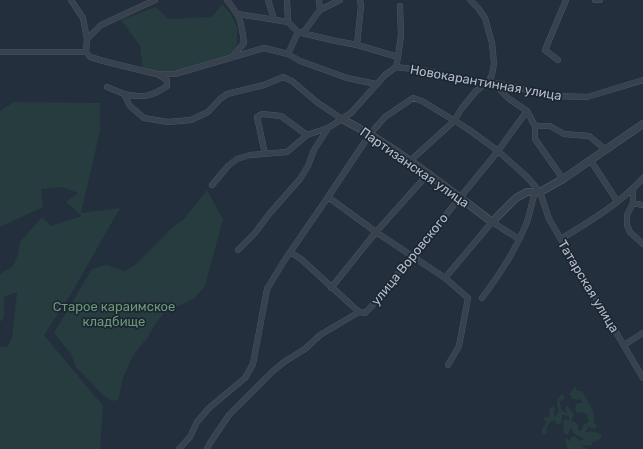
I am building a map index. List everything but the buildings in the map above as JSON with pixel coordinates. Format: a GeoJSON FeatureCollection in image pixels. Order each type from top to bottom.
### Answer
{"type":"FeatureCollection","features":[{"type":"Feature","properties":{"kind":"street"},"geometry":{"type":"LineString","coordinates":[[71,0],[83,18],[87,39],[86,52],[90,57],[156,74],[167,80],[168,86],[159,92],[147,96],[137,97],[107,88]]}},
{"type":"Feature","properties":{"kind":"street"},"geometry":{"type":"LineString","coordinates":[[87,39],[101,25],[155,0]]}},
{"type":"Feature","properties":{"kind":"street"},"geometry":{"type":"LineString","coordinates":[[227,0],[238,14],[241,21],[244,43],[233,56]]}},
{"type":"Feature","properties":{"kind":"street"},"geometry":{"type":"LineString","coordinates":[[268,0],[274,19]]}},
{"type":"Feature","properties":{"kind":"street"},"geometry":{"type":"LineString","coordinates":[[287,0],[288,22]]}},
{"type":"Feature","properties":{"kind":"street"},"geometry":{"type":"LineString","coordinates":[[319,0],[320,10]]}},
{"type":"Feature","properties":{"kind":"street"},"geometry":{"type":"LineString","coordinates":[[288,54],[300,33],[320,10],[340,0]]}},
{"type":"Feature","properties":{"kind":"street"},"geometry":{"type":"LineString","coordinates":[[357,45],[361,6],[360,0]]}},
{"type":"Feature","properties":{"kind":"street"},"geometry":{"type":"LineString","coordinates":[[410,161],[454,121],[462,108],[476,91],[488,82],[492,75],[494,63],[492,43],[485,18],[470,0]]}},
{"type":"Feature","properties":{"kind":"street"},"geometry":{"type":"LineString","coordinates":[[558,60],[544,50],[566,0]]}},
{"type":"Feature","properties":{"kind":"street"},"geometry":{"type":"LineString","coordinates":[[595,0],[600,0]]}},
{"type":"Feature","properties":{"kind":"street"},"geometry":{"type":"LineString","coordinates":[[398,57],[401,34],[400,6]]}},
{"type":"Feature","properties":{"kind":"street"},"geometry":{"type":"LineString","coordinates":[[238,14],[288,22],[300,33]]}},
{"type":"Feature","properties":{"kind":"street","name":"Новокарантинная улица"},"geometry":{"type":"LineString","coordinates":[[300,33],[357,45],[398,57],[396,67],[427,71],[472,81],[496,83],[555,96],[587,97],[643,80]]}},
{"type":"Feature","properties":{"kind":"street"},"geometry":{"type":"LineString","coordinates":[[156,74],[176,74],[264,48],[288,54],[300,61],[347,78],[376,84]]}},
{"type":"Feature","properties":{"kind":"street"},"geometry":{"type":"LineString","coordinates":[[0,52],[86,52]]}},
{"type":"Feature","properties":{"kind":"street"},"geometry":{"type":"LineString","coordinates":[[212,185],[228,166],[237,159],[250,155],[287,152],[307,135],[328,128],[354,109],[385,75],[396,67]]}},
{"type":"Feature","properties":{"kind":"street","name":"Партизанская улица"},"geometry":{"type":"LineString","coordinates":[[124,94],[130,106],[144,118],[168,122],[191,120],[208,112],[220,99],[228,94],[264,85],[283,77],[292,81],[318,103],[342,119],[370,134],[410,161],[492,222],[519,239]]}},
{"type":"Feature","properties":{"kind":"street"},"geometry":{"type":"LineString","coordinates":[[496,83],[508,98],[527,111],[535,126],[535,138],[563,179]]}},
{"type":"Feature","properties":{"kind":"street"},"geometry":{"type":"LineString","coordinates":[[179,449],[190,437],[197,422],[209,408],[245,378],[253,364],[267,289],[290,252],[370,134],[385,117],[413,98],[422,101],[468,129],[498,151],[527,177],[537,192]]}},
{"type":"Feature","properties":{"kind":"street","name":"улица Воровского"},"geometry":{"type":"LineString","coordinates":[[207,449],[229,415],[272,372],[284,362],[305,349],[320,335],[370,308],[498,151],[527,111]]}},
{"type":"Feature","properties":{"kind":"street"},"geometry":{"type":"LineString","coordinates":[[265,154],[257,117],[262,114],[281,116],[307,135]]}},
{"type":"Feature","properties":{"kind":"street"},"geometry":{"type":"LineString","coordinates":[[445,278],[492,222],[516,198],[527,192],[537,192],[563,179],[643,124]]}},
{"type":"Feature","properties":{"kind":"street"},"geometry":{"type":"LineString","coordinates":[[535,126],[550,126],[564,134],[588,136],[606,150]]}},
{"type":"Feature","properties":{"kind":"street"},"geometry":{"type":"LineString","coordinates":[[238,250],[255,233],[270,213],[300,179],[308,166],[314,150],[328,128]]}},
{"type":"Feature","properties":{"kind":"street"},"geometry":{"type":"LineString","coordinates":[[591,161],[617,201]]}},
{"type":"Feature","properties":{"kind":"street"},"geometry":{"type":"LineString","coordinates":[[331,288],[376,232],[428,174]]}},
{"type":"Feature","properties":{"kind":"street"},"geometry":{"type":"LineString","coordinates":[[561,239],[595,218],[633,190],[643,178]]}},
{"type":"Feature","properties":{"kind":"street"},"geometry":{"type":"LineString","coordinates":[[633,190],[633,203],[627,215],[627,225],[630,232],[643,244]]}},
{"type":"Feature","properties":{"kind":"street"},"geometry":{"type":"LineString","coordinates":[[482,298],[496,279],[519,239],[527,222],[537,192]]}},
{"type":"Feature","properties":{"kind":"street","name":"Татарская улица"},"geometry":{"type":"LineString","coordinates":[[537,192],[549,219],[643,378]]}},
{"type":"Feature","properties":{"kind":"street"},"geometry":{"type":"LineString","coordinates":[[328,197],[376,232],[445,278],[468,298],[459,346],[448,365]]}},
{"type":"Feature","properties":{"kind":"street"},"geometry":{"type":"LineString","coordinates":[[633,203],[643,205]]}},
{"type":"Feature","properties":{"kind":"street"},"geometry":{"type":"LineString","coordinates":[[290,252],[301,259],[331,288],[362,312]]}},
{"type":"Feature","properties":{"kind":"street"},"geometry":{"type":"LineString","coordinates":[[624,345],[643,333]]}},
{"type":"Feature","properties":{"kind":"green space"},"geometry":{"type":"Polygon","coordinates":[[[222,4],[230,13],[237,27],[237,45],[229,56],[173,73],[143,70],[140,46],[121,20],[156,7],[168,19],[212,17],[222,4]]]}},
{"type":"Feature","properties":{"kind":"green space"},"geometry":{"type":"Polygon","coordinates":[[[14,102],[100,103],[100,131],[81,213],[120,208],[71,294],[44,335],[103,406],[100,449],[0,449],[0,347],[8,346],[12,338],[17,292],[4,297],[4,318],[0,322],[0,274],[13,266],[18,255],[20,242],[42,217],[51,226],[82,216],[66,202],[78,193],[63,187],[41,189],[43,207],[0,227],[0,111],[14,102]]]}},
{"type":"Feature","properties":{"kind":"green space","name":"Старое караимское кладбище"},"geometry":{"type":"Polygon","coordinates":[[[207,190],[223,219],[205,286],[195,298],[164,313],[148,337],[134,354],[123,378],[118,400],[111,401],[103,395],[76,367],[71,354],[54,333],[92,269],[107,265],[124,271],[134,266],[173,227],[184,219],[207,190]]]}},
{"type":"Feature","properties":{"kind":"green space"},"geometry":{"type":"Polygon","coordinates":[[[575,387],[578,391],[582,391],[594,413],[594,422],[597,425],[595,429],[589,426],[585,433],[591,431],[601,434],[601,438],[592,442],[592,445],[581,445],[587,449],[568,449],[565,440],[567,438],[570,442],[571,437],[575,436],[579,441],[584,439],[573,433],[572,428],[567,435],[564,433],[563,428],[565,426],[563,426],[563,422],[565,419],[569,421],[569,416],[562,415],[562,421],[560,424],[556,424],[555,420],[550,422],[547,427],[546,434],[542,435],[542,430],[547,421],[543,418],[550,417],[549,411],[551,407],[554,406],[555,409],[553,413],[556,417],[559,410],[557,401],[562,394],[565,397],[560,402],[561,409],[566,413],[566,407],[568,406],[574,413],[571,421],[577,423],[578,430],[581,431],[584,424],[589,422],[587,414],[580,412],[577,414],[575,409],[577,403],[582,403],[581,399],[578,400],[571,398],[569,394],[575,387]]]}}]}
